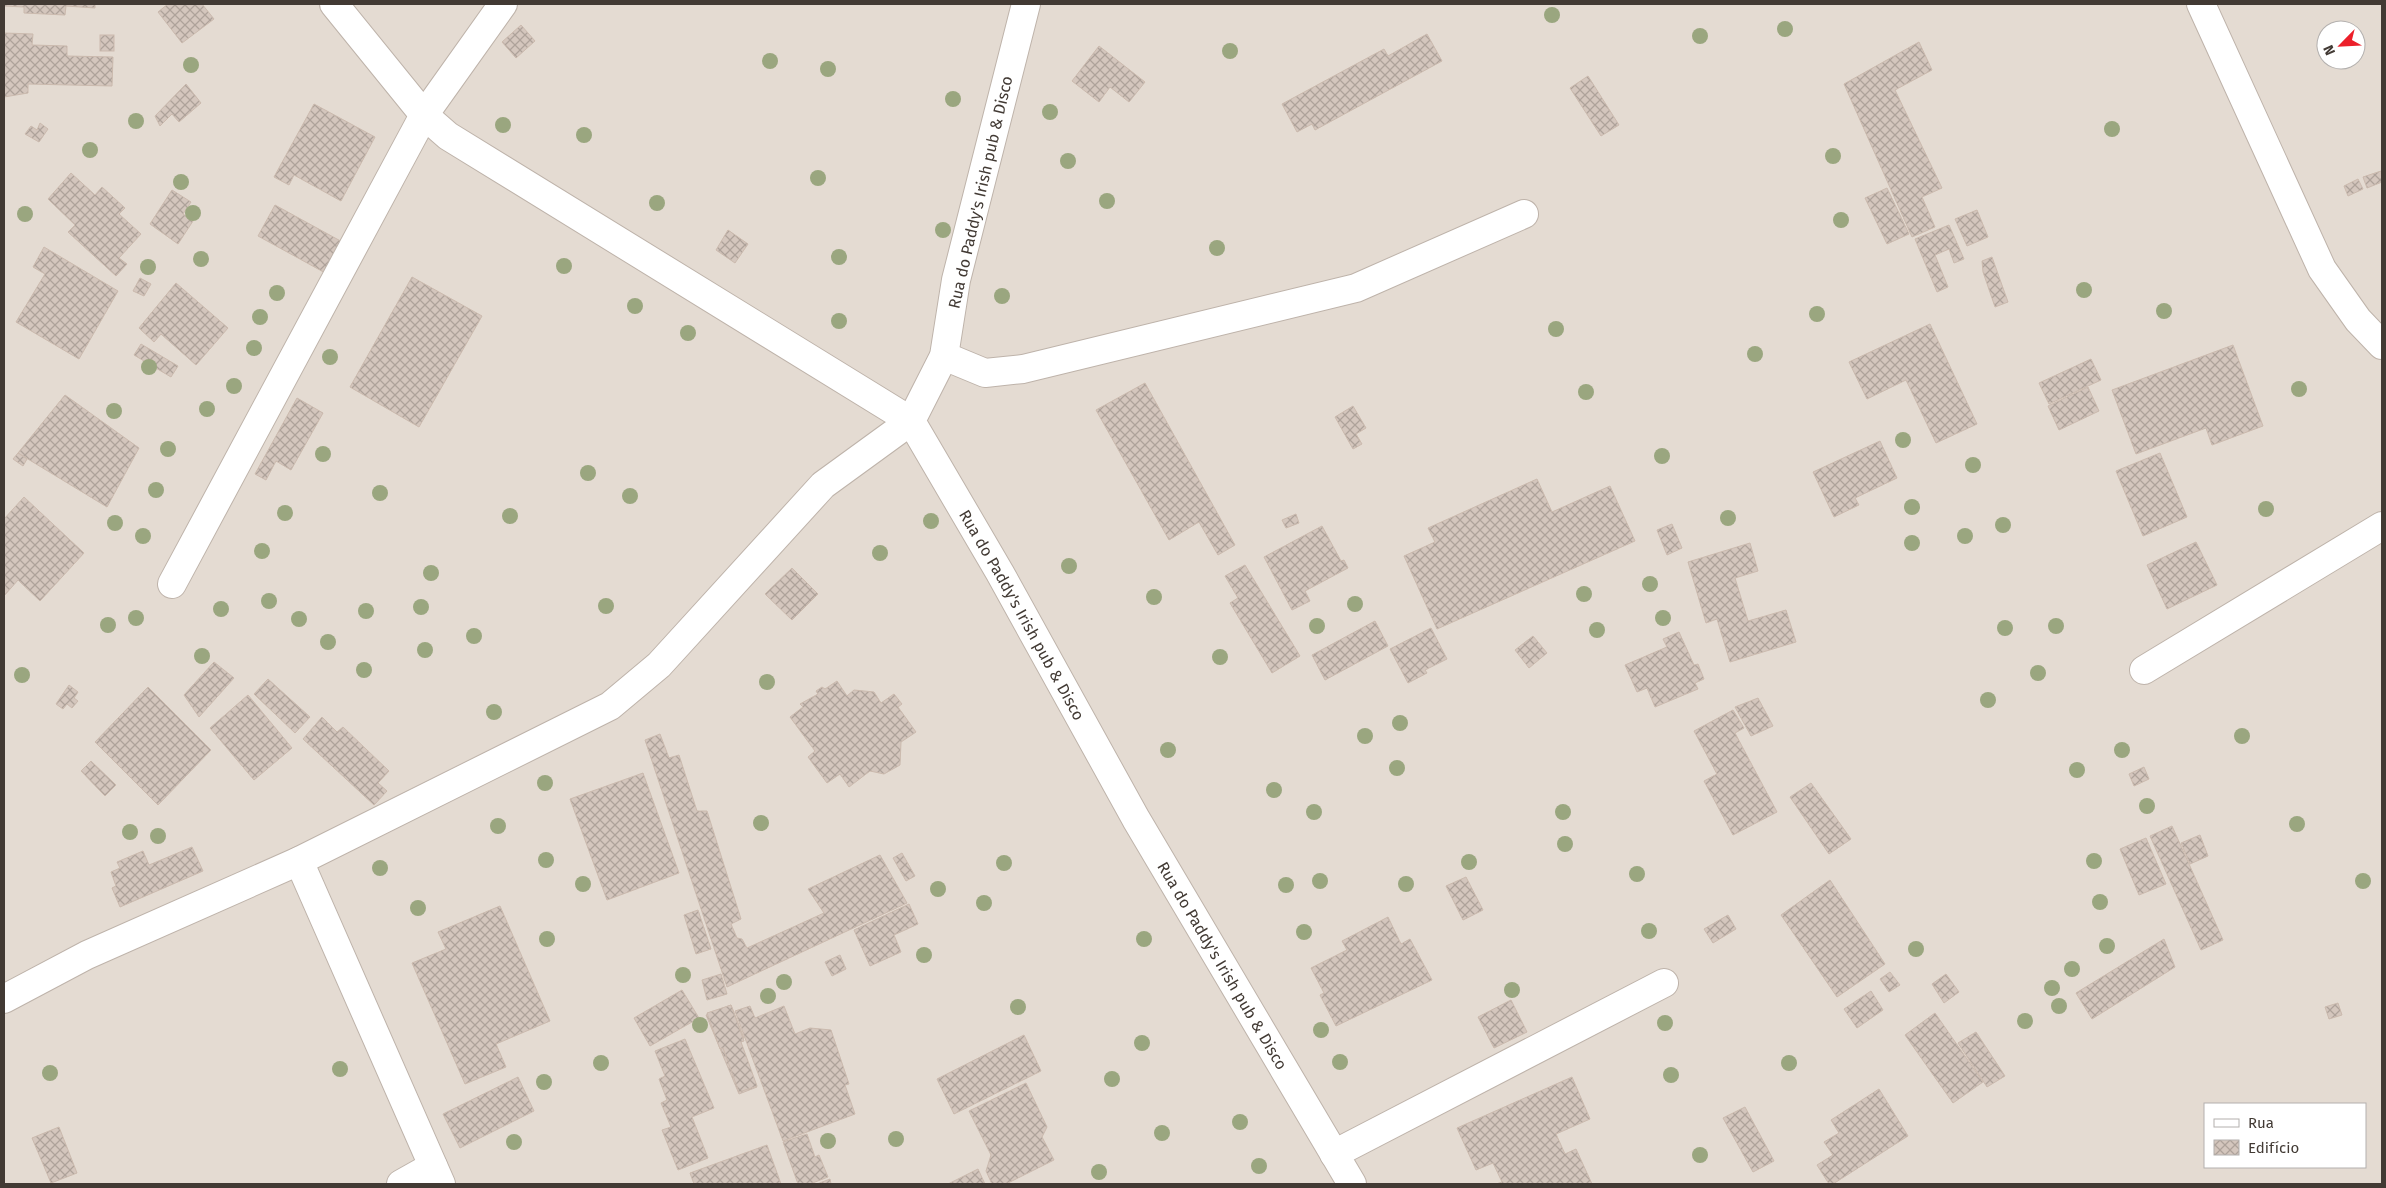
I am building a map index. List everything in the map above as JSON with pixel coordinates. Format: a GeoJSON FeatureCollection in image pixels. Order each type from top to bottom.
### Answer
{"type":"FeatureCollection","features":[{"type":"Feature","properties":{"kind":"street"},"geometry":{"type":"LineString","coordinates":[[4,999],[87,955],[299,861],[610,706],[659,664],[823,485],[910,421],[448,136],[424,115],[334,4]]}},
{"type":"Feature","properties":{"kind":"street"},"geometry":{"type":"LineString","coordinates":[[172,584],[424,115],[503,4]]}},
{"type":"Feature","properties":{"kind":"street","name":"Rua do Paddy's Irish pub & Disco"},"geometry":{"type":"LineString","coordinates":[[1026,4],[956,280],[944,356],[910,421],[1000,573],[1136,819],[1352,1184]]}},
{"type":"Feature","properties":{"kind":"street"},"geometry":{"type":"LineString","coordinates":[[2201,4],[2322,269],[2358,320],[2382,345]]}},
{"type":"Feature","properties":{"kind":"street"},"geometry":{"type":"LineString","coordinates":[[944,356],[985,373],[1023,369],[1346,290],[1524,214]]}},
{"type":"Feature","properties":{"kind":"street"},"geometry":{"type":"LineString","coordinates":[[2144,670],[2382,526]]}},
{"type":"Feature","properties":{"kind":"street"},"geometry":{"type":"LineString","coordinates":[[299,861],[437,1175],[401,1184]]}},
{"type":"Feature","properties":{"kind":"street"},"geometry":{"type":"LineString","coordinates":[[1334,1154],[1664,983]]}},
{"type":"Feature","properties":{"kind":"shaded area"},"geometry":{"type":"Polygon","coordinates":[[[4,4],[2382,4],[2382,1184],[4,1184],[4,4]]]}},
{"type":"Feature","properties":{"kind":"building"},"geometry":{"type":"Polygon","coordinates":[[[4,4],[95,4],[95,8],[66,6],[65,15],[24,13],[24,7],[4,6],[4,4]]]}},
{"type":"Feature","properties":{"kind":"building"},"geometry":{"type":"Polygon","coordinates":[[[168,4],[202,4],[214,19],[182,43],[158,12],[168,4]]]}},
{"type":"Feature","properties":{"kind":"building"},"geometry":{"type":"Polygon","coordinates":[[[521,25],[535,41],[516,58],[502,42],[521,25]]]}},
{"type":"Feature","properties":{"kind":"building"},"geometry":{"type":"Polygon","coordinates":[[[4,33],[33,34],[32,45],[67,46],[67,56],[113,57],[112,86],[28,84],[28,93],[4,97],[4,33]]]}},
{"type":"Feature","properties":{"kind":"building"},"geometry":{"type":"Polygon","coordinates":[[[1427,34],[1442,61],[1315,130],[1312,124],[1297,132],[1282,104],[1384,49],[1388,56],[1427,34]]]}},
{"type":"Feature","properties":{"kind":"building"},"geometry":{"type":"Polygon","coordinates":[[[100,35],[114,35],[114,51],[100,51],[100,35]]]}},
{"type":"Feature","properties":{"kind":"building"},"geometry":{"type":"Polygon","coordinates":[[[1919,42],[1932,70],[1895,90],[1942,188],[1922,197],[1935,227],[1912,237],[1844,84],[1919,42]]]}},
{"type":"Feature","properties":{"kind":"building"},"geometry":{"type":"Polygon","coordinates":[[[1099,46],[1145,82],[1129,102],[1110,87],[1099,102],[1072,81],[1099,46]]]}},
{"type":"Feature","properties":{"kind":"building"},"geometry":{"type":"Polygon","coordinates":[[[1588,76],[1619,125],[1601,136],[1570,88],[1588,76]]]}},
{"type":"Feature","properties":{"kind":"building"},"geometry":{"type":"Polygon","coordinates":[[[186,84],[201,103],[179,122],[172,114],[160,126],[155,116],[186,84]]]}},
{"type":"Feature","properties":{"kind":"building"},"geometry":{"type":"Polygon","coordinates":[[[314,104],[375,137],[341,201],[294,175],[289,185],[274,177],[314,104]]]}},
{"type":"Feature","properties":{"kind":"building"},"geometry":{"type":"Polygon","coordinates":[[[40,123],[48,129],[39,142],[25,134],[31,126],[37,130],[40,123]]]}},
{"type":"Feature","properties":{"kind":"building"},"geometry":{"type":"Polygon","coordinates":[[[2381,171],[2382,182],[2367,188],[2363,177],[2381,171]]]}},
{"type":"Feature","properties":{"kind":"building"},"geometry":{"type":"Polygon","coordinates":[[[71,173],[95,195],[102,187],[125,208],[119,214],[141,234],[119,258],[127,264],[116,276],[68,232],[75,225],[48,199],[71,173]]]}},
{"type":"Feature","properties":{"kind":"building"},"geometry":{"type":"Polygon","coordinates":[[[2358,179],[2363,189],[2348,196],[2344,186],[2358,179]]]}},
{"type":"Feature","properties":{"kind":"building"},"geometry":{"type":"Polygon","coordinates":[[[1887,188],[1909,234],[1887,244],[1865,198],[1887,188]]]}},
{"type":"Feature","properties":{"kind":"building"},"geometry":{"type":"Polygon","coordinates":[[[172,190],[191,202],[183,214],[193,221],[178,244],[150,224],[172,190]]]}},
{"type":"Feature","properties":{"kind":"building"},"geometry":{"type":"Polygon","coordinates":[[[275,205],[346,244],[329,275],[258,236],[275,205]]]}},
{"type":"Feature","properties":{"kind":"building"},"geometry":{"type":"Polygon","coordinates":[[[1977,210],[1988,237],[1967,246],[1955,219],[1977,210]]]}},
{"type":"Feature","properties":{"kind":"building"},"geometry":{"type":"Polygon","coordinates":[[[1949,225],[1964,259],[1954,263],[1949,249],[1935,255],[1948,287],[1937,292],[1915,239],[1949,225]]]}},
{"type":"Feature","properties":{"kind":"building"},"geometry":{"type":"Polygon","coordinates":[[[728,230],[748,244],[735,263],[716,250],[728,230]]]}},
{"type":"Feature","properties":{"kind":"building"},"geometry":{"type":"Polygon","coordinates":[[[44,247],[118,291],[79,359],[16,322],[45,274],[33,267],[44,247]]]}},
{"type":"Feature","properties":{"kind":"building"},"geometry":{"type":"Polygon","coordinates":[[[1992,257],[2008,302],[1995,307],[1983,272],[1982,261],[1992,257]]]}},
{"type":"Feature","properties":{"kind":"building"},"geometry":{"type":"Polygon","coordinates":[[[412,277],[482,316],[419,427],[350,387],[412,277]]]}},
{"type":"Feature","properties":{"kind":"building"},"geometry":{"type":"Polygon","coordinates":[[[140,278],[151,284],[144,296],[133,291],[140,278]]]}},
{"type":"Feature","properties":{"kind":"building"},"geometry":{"type":"Polygon","coordinates":[[[176,283],[228,328],[196,365],[161,334],[154,342],[139,328],[176,283]]]}},
{"type":"Feature","properties":{"kind":"building"},"geometry":{"type":"Polygon","coordinates":[[[1930,324],[1977,424],[1936,443],[1906,380],[1867,399],[1849,362],[1930,324]]]}},
{"type":"Feature","properties":{"kind":"building"},"geometry":{"type":"Polygon","coordinates":[[[141,344],[178,366],[171,377],[134,355],[141,344]]]}},
{"type":"Feature","properties":{"kind":"building"},"geometry":{"type":"Polygon","coordinates":[[[2233,345],[2263,426],[2212,445],[2206,428],[2136,454],[2112,390],[2233,345]]]}},
{"type":"Feature","properties":{"kind":"building"},"geometry":{"type":"Polygon","coordinates":[[[2091,359],[2101,380],[2049,404],[2039,383],[2091,359]]]}},
{"type":"Feature","properties":{"kind":"building"},"geometry":{"type":"Polygon","coordinates":[[[1145,383],[1235,545],[1218,555],[1199,522],[1169,540],[1096,410],[1145,383]]]}},
{"type":"Feature","properties":{"kind":"building"},"geometry":{"type":"Polygon","coordinates":[[[2088,387],[2099,411],[2059,430],[2048,406],[2088,387]]]}},
{"type":"Feature","properties":{"kind":"building"},"geometry":{"type":"Polygon","coordinates":[[[65,395],[139,448],[107,507],[18,453],[65,395]]]}},
{"type":"Feature","properties":{"kind":"building"},"geometry":{"type":"Polygon","coordinates":[[[297,398],[323,413],[291,470],[276,461],[266,480],[255,474],[297,398]]]}},
{"type":"Feature","properties":{"kind":"building"},"geometry":{"type":"Polygon","coordinates":[[[1353,406],[1366,428],[1356,434],[1362,444],[1353,449],[1335,417],[1353,406]]]}},
{"type":"Feature","properties":{"kind":"building"},"geometry":{"type":"Polygon","coordinates":[[[1880,441],[1897,478],[1855,498],[1859,505],[1834,517],[1813,472],[1880,441]]]}},
{"type":"Feature","properties":{"kind":"building"},"geometry":{"type":"Polygon","coordinates":[[[18,453],[27,459],[23,466],[13,459],[18,453]]]}},
{"type":"Feature","properties":{"kind":"building"},"geometry":{"type":"Polygon","coordinates":[[[2160,453],[2187,517],[2143,536],[2116,471],[2160,453]]]}},
{"type":"Feature","properties":{"kind":"building"},"geometry":{"type":"Polygon","coordinates":[[[1537,479],[1552,512],[1610,486],[1635,541],[1437,629],[1404,556],[1435,542],[1428,528],[1537,479]]]}},
{"type":"Feature","properties":{"kind":"building"},"geometry":{"type":"Polygon","coordinates":[[[24,497],[84,553],[40,601],[18,580],[4,596],[4,519],[24,497]]]}},
{"type":"Feature","properties":{"kind":"building"},"geometry":{"type":"Polygon","coordinates":[[[1296,514],[1299,523],[1286,528],[1282,520],[1296,514]]]}},
{"type":"Feature","properties":{"kind":"building"},"geometry":{"type":"Polygon","coordinates":[[[1672,524],[1682,548],[1667,555],[1657,530],[1672,524]]]}},
{"type":"Feature","properties":{"kind":"building"},"geometry":{"type":"Polygon","coordinates":[[[1322,526],[1341,561],[1344,560],[1348,568],[1305,591],[1310,601],[1292,610],[1264,557],[1322,526]]]}},
{"type":"Feature","properties":{"kind":"building"},"geometry":{"type":"Polygon","coordinates":[[[2196,542],[2217,585],[2167,609],[2147,565],[2196,542]]]}},
{"type":"Feature","properties":{"kind":"building"},"geometry":{"type":"Polygon","coordinates":[[[1750,543],[1758,571],[1735,578],[1748,621],[1786,610],[1796,642],[1730,662],[1717,619],[1706,623],[1688,562],[1750,543]]]}},
{"type":"Feature","properties":{"kind":"building"},"geometry":{"type":"Polygon","coordinates":[[[1245,565],[1300,656],[1272,673],[1230,603],[1238,598],[1225,576],[1245,565]]]}},
{"type":"Feature","properties":{"kind":"building"},"geometry":{"type":"Polygon","coordinates":[[[792,568],[818,594],[792,620],[765,594],[792,568]]]}},
{"type":"Feature","properties":{"kind":"building"},"geometry":{"type":"Polygon","coordinates":[[[1375,621],[1388,646],[1325,680],[1312,655],[1375,621]]]}},
{"type":"Feature","properties":{"kind":"building"},"geometry":{"type":"Polygon","coordinates":[[[1431,628],[1447,659],[1425,670],[1427,673],[1408,683],[1390,649],[1431,628]]]}},
{"type":"Feature","properties":{"kind":"building"},"geometry":{"type":"Polygon","coordinates":[[[1679,632],[1694,665],[1698,664],[1704,679],[1695,683],[1698,689],[1655,707],[1647,688],[1637,692],[1625,665],[1667,647],[1663,639],[1679,632]]]}},
{"type":"Feature","properties":{"kind":"building"},"geometry":{"type":"Polygon","coordinates":[[[1533,636],[1547,653],[1529,668],[1515,650],[1533,636]]]}},
{"type":"Feature","properties":{"kind":"building"},"geometry":{"type":"Polygon","coordinates":[[[214,662],[234,678],[199,717],[184,695],[214,662]]]}},
{"type":"Feature","properties":{"kind":"building"},"geometry":{"type":"Polygon","coordinates":[[[268,679],[310,717],[295,733],[254,694],[268,679]]]}},
{"type":"Feature","properties":{"kind":"building"},"geometry":{"type":"Polygon","coordinates":[[[837,681],[847,696],[854,690],[874,692],[881,703],[894,694],[902,704],[898,707],[916,732],[901,742],[900,765],[884,774],[870,771],[849,787],[840,774],[827,783],[808,757],[815,751],[790,717],[803,707],[800,704],[818,694],[816,691],[822,687],[825,689],[837,681]]]}},
{"type":"Feature","properties":{"kind":"building"},"geometry":{"type":"Polygon","coordinates":[[[69,685],[78,692],[74,698],[78,701],[72,708],[67,704],[63,709],[56,704],[69,685]]]}},
{"type":"Feature","properties":{"kind":"building"},"geometry":{"type":"Polygon","coordinates":[[[148,687],[211,750],[158,805],[95,742],[148,687]]]}},
{"type":"Feature","properties":{"kind":"building"},"geometry":{"type":"Polygon","coordinates":[[[248,695],[292,748],[254,780],[210,728],[248,695]]]}},
{"type":"Feature","properties":{"kind":"building"},"geometry":{"type":"Polygon","coordinates":[[[1758,698],[1773,726],[1751,736],[1735,707],[1758,698]]]}},
{"type":"Feature","properties":{"kind":"building"},"geometry":{"type":"Polygon","coordinates":[[[1733,710],[1744,728],[1735,733],[1777,812],[1733,835],[1704,781],[1717,774],[1694,731],[1733,710]]]}},
{"type":"Feature","properties":{"kind":"building"},"geometry":{"type":"Polygon","coordinates":[[[322,717],[337,732],[343,727],[389,771],[378,783],[387,791],[374,805],[303,739],[322,717]]]}},
{"type":"Feature","properties":{"kind":"building"},"geometry":{"type":"Polygon","coordinates":[[[660,734],[669,758],[679,755],[697,811],[707,811],[741,919],[731,924],[737,938],[742,939],[747,948],[824,913],[808,889],[880,855],[907,903],[727,987],[645,740],[660,734]]]}},
{"type":"Feature","properties":{"kind":"building"},"geometry":{"type":"Polygon","coordinates":[[[91,761],[116,785],[105,796],[81,771],[91,761]]]}},
{"type":"Feature","properties":{"kind":"building"},"geometry":{"type":"Polygon","coordinates":[[[2144,767],[2149,779],[2134,786],[2129,774],[2144,767]]]}},
{"type":"Feature","properties":{"kind":"building"},"geometry":{"type":"Polygon","coordinates":[[[643,773],[679,873],[607,900],[570,799],[643,773]]]}},
{"type":"Feature","properties":{"kind":"building"},"geometry":{"type":"Polygon","coordinates":[[[1811,783],[1851,839],[1829,854],[1790,797],[1811,783]]]}},
{"type":"Feature","properties":{"kind":"building"},"geometry":{"type":"Polygon","coordinates":[[[2172,826],[2223,940],[2201,950],[2150,836],[2172,826]]]}},
{"type":"Feature","properties":{"kind":"building"},"geometry":{"type":"Polygon","coordinates":[[[2200,835],[2208,856],[2190,864],[2181,843],[2200,835]]]}},
{"type":"Feature","properties":{"kind":"building"},"geometry":{"type":"Polygon","coordinates":[[[2146,838],[2166,884],[2139,895],[2120,849],[2146,838]]]}},
{"type":"Feature","properties":{"kind":"building"},"geometry":{"type":"Polygon","coordinates":[[[192,847],[203,871],[120,907],[112,888],[116,886],[111,872],[120,868],[117,862],[143,851],[149,865],[192,847]]]}},
{"type":"Feature","properties":{"kind":"building"},"geometry":{"type":"Polygon","coordinates":[[[902,853],[915,876],[906,881],[893,858],[902,853]]]}},
{"type":"Feature","properties":{"kind":"building"},"geometry":{"type":"Polygon","coordinates":[[[1466,877],[1483,910],[1463,920],[1446,886],[1466,877]]]}},
{"type":"Feature","properties":{"kind":"building"},"geometry":{"type":"Polygon","coordinates":[[[1830,880],[1885,964],[1837,997],[1781,915],[1830,880]]]}},
{"type":"Feature","properties":{"kind":"building"},"geometry":{"type":"Polygon","coordinates":[[[909,904],[918,924],[894,935],[901,952],[870,966],[854,930],[909,904]]]}},
{"type":"Feature","properties":{"kind":"building"},"geometry":{"type":"Polygon","coordinates":[[[500,906],[550,1021],[496,1044],[506,1067],[465,1084],[412,963],[446,949],[438,932],[500,906]]]}},
{"type":"Feature","properties":{"kind":"building"},"geometry":{"type":"Polygon","coordinates":[[[698,910],[711,949],[696,954],[684,915],[698,910]]]}},
{"type":"Feature","properties":{"kind":"building"},"geometry":{"type":"Polygon","coordinates":[[[1728,915],[1736,929],[1713,943],[1704,929],[1728,915]]]}},
{"type":"Feature","properties":{"kind":"building"},"geometry":{"type":"Polygon","coordinates":[[[1388,917],[1401,944],[1410,939],[1432,980],[1336,1026],[1320,995],[1324,993],[1311,968],[1347,950],[1342,941],[1388,917]]]}},
{"type":"Feature","properties":{"kind":"building"},"geometry":{"type":"Polygon","coordinates":[[[2164,939],[2175,967],[2092,1019],[2076,993],[2164,939]]]}},
{"type":"Feature","properties":{"kind":"building"},"geometry":{"type":"Polygon","coordinates":[[[840,955],[846,969],[832,976],[825,962],[840,955]]]}},
{"type":"Feature","properties":{"kind":"building"},"geometry":{"type":"Polygon","coordinates":[[[1890,972],[1900,985],[1889,992],[1880,979],[1890,972]]]}},
{"type":"Feature","properties":{"kind":"building"},"geometry":{"type":"Polygon","coordinates":[[[721,974],[727,994],[707,1000],[702,980],[721,974]]]}},
{"type":"Feature","properties":{"kind":"building"},"geometry":{"type":"Polygon","coordinates":[[[1946,974],[1959,992],[1944,1003],[1932,984],[1946,974]]]}},
{"type":"Feature","properties":{"kind":"building"},"geometry":{"type":"Polygon","coordinates":[[[682,990],[699,1018],[650,1046],[634,1018],[682,990]]]}},
{"type":"Feature","properties":{"kind":"building"},"geometry":{"type":"Polygon","coordinates":[[[1871,991],[1883,1010],[1857,1028],[1844,1009],[1871,991]]]}},
{"type":"Feature","properties":{"kind":"building"},"geometry":{"type":"Polygon","coordinates":[[[1511,1000],[1527,1032],[1494,1048],[1478,1017],[1511,1000]]]}},
{"type":"Feature","properties":{"kind":"building"},"geometry":{"type":"Polygon","coordinates":[[[2338,1003],[2342,1015],[2329,1019],[2325,1007],[2338,1003]]]}},
{"type":"Feature","properties":{"kind":"building"},"geometry":{"type":"Polygon","coordinates":[[[731,1005],[744,1038],[739,1041],[757,1087],[739,1094],[706,1015],[731,1005]]]}},
{"type":"Feature","properties":{"kind":"building"},"geometry":{"type":"Polygon","coordinates":[[[731,1005],[744,1041],[741,1042],[757,1086],[739,1092],[723,1048],[720,1049],[707,1013],[731,1005]]]}},
{"type":"Feature","properties":{"kind":"building"},"geometry":{"type":"Polygon","coordinates":[[[750,1006],[755,1018],[784,1006],[795,1034],[810,1028],[831,1030],[849,1084],[845,1085],[855,1114],[783,1141],[735,1011],[750,1006]]]}},
{"type":"Feature","properties":{"kind":"building"},"geometry":{"type":"Polygon","coordinates":[[[1935,1013],[1983,1082],[1953,1103],[1905,1035],[1935,1013]]]}},
{"type":"Feature","properties":{"kind":"building"},"geometry":{"type":"Polygon","coordinates":[[[1976,1032],[2005,1076],[1987,1087],[1958,1043],[1976,1032]]]}},
{"type":"Feature","properties":{"kind":"building"},"geometry":{"type":"Polygon","coordinates":[[[1024,1035],[1041,1071],[954,1114],[937,1079],[1024,1035]]]}},
{"type":"Feature","properties":{"kind":"building"},"geometry":{"type":"Polygon","coordinates":[[[685,1039],[714,1108],[692,1117],[708,1158],[678,1170],[662,1130],[671,1127],[661,1103],[667,1100],[659,1079],[665,1076],[655,1051],[685,1039]]]}},
{"type":"Feature","properties":{"kind":"building"},"geometry":{"type":"Polygon","coordinates":[[[518,1077],[534,1111],[460,1148],[443,1114],[518,1077]]]}},
{"type":"Feature","properties":{"kind":"building"},"geometry":{"type":"Polygon","coordinates":[[[1572,1077],[1590,1119],[1556,1134],[1565,1154],[1576,1149],[1592,1184],[1496,1184],[1502,1182],[1493,1163],[1476,1170],[1457,1128],[1572,1077]]]}},
{"type":"Feature","properties":{"kind":"building"},"geometry":{"type":"Polygon","coordinates":[[[1026,1083],[1047,1127],[1042,1137],[1054,1160],[1006,1184],[992,1184],[986,1171],[991,1155],[969,1111],[1026,1083]]]}},
{"type":"Feature","properties":{"kind":"building"},"geometry":{"type":"Polygon","coordinates":[[[1879,1089],[1908,1136],[1833,1184],[1829,1184],[1817,1165],[1833,1155],[1824,1142],[1839,1133],[1831,1120],[1879,1089]]]}},
{"type":"Feature","properties":{"kind":"building"},"geometry":{"type":"Polygon","coordinates":[[[1745,1107],[1774,1161],[1753,1172],[1723,1118],[1745,1107]]]}},
{"type":"Feature","properties":{"kind":"building"},"geometry":{"type":"Polygon","coordinates":[[[59,1127],[77,1173],[51,1183],[32,1138],[59,1127]]]}},
{"type":"Feature","properties":{"kind":"building"},"geometry":{"type":"Polygon","coordinates":[[[807,1134],[815,1157],[819,1155],[828,1177],[810,1184],[798,1184],[783,1142],[807,1134]]]}},
{"type":"Feature","properties":{"kind":"building"},"geometry":{"type":"Polygon","coordinates":[[[767,1145],[781,1184],[694,1184],[690,1173],[767,1145]]]}},
{"type":"Feature","properties":{"kind":"building"},"geometry":{"type":"Polygon","coordinates":[[[978,1169],[985,1184],[948,1184],[978,1169]]]}},
{"type":"Feature","properties":{"kind":"building"},"geometry":{"type":"Polygon","coordinates":[[[830,1179],[831,1184],[817,1184],[830,1179]]]}}]}
